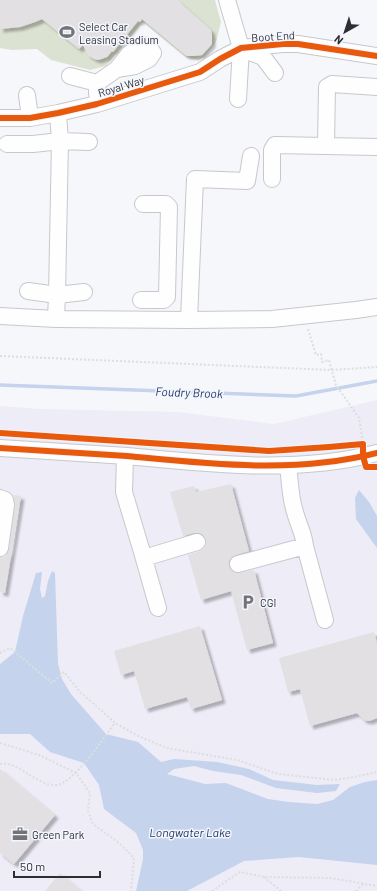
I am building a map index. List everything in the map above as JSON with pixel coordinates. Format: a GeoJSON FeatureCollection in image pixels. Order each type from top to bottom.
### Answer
{"type":"FeatureCollection","features":[{"type":"Feature","properties":{"kind":"street"},"geometry":{"type":"LineString","coordinates":[[227,0],[241,48],[238,99]]}},
{"type":"Feature","properties":{"kind":"street","name":"Boot End"},"geometry":{"type":"LineString","coordinates":[[241,48],[298,44],[377,56]]}},
{"type":"Feature","properties":{"kind":"street"},"geometry":{"type":"LineString","coordinates":[[241,48],[264,57],[275,73]]}},
{"type":"Feature","properties":{"kind":"street","name":"Royal Way"},"geometry":{"type":"LineString","coordinates":[[0,118],[30,118],[98,104],[200,72],[241,48]]}},
{"type":"Feature","properties":{"kind":"street"},"geometry":{"type":"LineString","coordinates":[[70,76],[97,83],[117,69]]}},
{"type":"Feature","properties":{"kind":"street"},"geometry":{"type":"LineString","coordinates":[[97,83],[98,104]]}},
{"type":"Feature","properties":{"kind":"street"},"geometry":{"type":"LineString","coordinates":[[326,146],[327,88],[332,84],[377,87]]}},
{"type":"Feature","properties":{"kind":"street"},"geometry":{"type":"LineString","coordinates":[[27,95],[30,118]]}},
{"type":"Feature","properties":{"kind":"street"},"geometry":{"type":"LineString","coordinates":[[56,319],[60,141],[58,113]]}},
{"type":"Feature","properties":{"kind":"street"},"geometry":{"type":"LineString","coordinates":[[7,144],[33,144],[60,141],[89,142]]}},
{"type":"Feature","properties":{"kind":"street"},"geometry":{"type":"LineString","coordinates":[[272,179],[272,150],[275,145],[377,147]]}},
{"type":"Feature","properties":{"kind":"street"},"geometry":{"type":"LineString","coordinates":[[189,320],[195,179],[247,181],[251,156]]}},
{"type":"Feature","properties":{"kind":"street"},"geometry":{"type":"LineString","coordinates":[[140,300],[164,300],[167,296],[169,207],[166,204],[143,204]]}},
{"type":"Feature","properties":{"kind":"street"},"geometry":{"type":"LineString","coordinates":[[28,291],[57,295],[84,292]]}},
{"type":"Feature","properties":{"kind":"street"},"geometry":{"type":"LineString","coordinates":[[356,310],[356,306],[374,303],[377,296]]}},
{"type":"Feature","properties":{"kind":"street"},"geometry":{"type":"LineString","coordinates":[[0,316],[56,319],[272,320],[377,306]]}},
{"type":"Feature","properties":{"kind":"street"},"geometry":{"type":"LineString","coordinates":[[0,448],[125,456],[194,463],[270,466],[329,462],[377,453]]}},
{"type":"Feature","properties":{"kind":"street"},"geometry":{"type":"LineString","coordinates":[[125,456],[124,492],[158,608]]}},
{"type":"Feature","properties":{"kind":"street"},"geometry":{"type":"LineString","coordinates":[[288,465],[292,500],[304,538],[325,620]]}},
{"type":"Feature","properties":{"kind":"street"},"geometry":{"type":"LineString","coordinates":[[0,498],[5,500],[6,505],[0,548]]}},
{"type":"Feature","properties":{"kind":"street"},"geometry":{"type":"LineString","coordinates":[[144,558],[198,542]]}},
{"type":"Feature","properties":{"kind":"street"},"geometry":{"type":"LineString","coordinates":[[238,564],[305,546]]}},
{"type":"Feature","properties":{"kind":"path"},"geometry":{"type":"LineString","coordinates":[[312,342],[316,355],[320,354],[322,362],[329,360],[336,385],[358,418],[359,444]]}},
{"type":"Feature","properties":{"kind":"path"},"geometry":{"type":"LineString","coordinates":[[0,356],[331,370],[377,367]]}},
{"type":"Feature","properties":{"kind":"path"},"geometry":{"type":"LineString","coordinates":[[0,653],[10,648],[52,683],[64,672],[80,692],[115,723],[136,735],[167,748],[236,760],[278,774],[335,780],[377,772]]}},
{"type":"Feature","properties":{"kind":"path"},"geometry":{"type":"LineString","coordinates":[[0,764],[5,763],[16,767],[46,784],[56,785],[65,782],[83,765],[115,723]]}},
{"type":"Feature","properties":{"kind":"path"},"geometry":{"type":"LineString","coordinates":[[0,743],[39,755],[76,773],[90,793],[88,811],[93,824],[119,843],[134,858],[131,891]]}},
{"type":"Feature","properties":{"kind":"path"},"geometry":{"type":"LineString","coordinates":[[212,891],[240,872],[264,877],[331,878],[377,886]]}},
{"type":"Feature","properties":{"kind":"path"},"geometry":{"type":"LineString","coordinates":[[264,877],[281,891]]}},
{"type":"Feature","properties":{"kind":"path"},"geometry":{"type":"LineString","coordinates":[[356,891],[363,884]]}},
{"type":"Feature","properties":{"kind":"shaded area","name":"Green Park"},"geometry":{"type":"Polygon","coordinates":[[[377,400],[377,891],[0,891],[0,406],[39,409],[178,412],[274,424],[377,400]]]}},
{"type":"Feature","properties":{"kind":"green space","name":"Select Car Leasing Stadium"},"geometry":{"type":"Polygon","coordinates":[[[0,0],[215,0],[221,22],[216,42],[204,57],[199,60],[187,58],[143,22],[106,66],[90,70],[51,60],[37,49],[12,50],[0,48],[0,0]]]}},
{"type":"Feature","properties":{"kind":"water"},"geometry":{"type":"Polygon","coordinates":[[[359,490],[369,502],[377,516],[377,548],[356,519],[355,498],[359,490]]]}},
{"type":"Feature","properties":{"kind":"water","name":"Longwater Lake"},"geometry":{"type":"Polygon","coordinates":[[[52,571],[55,573],[58,664],[62,679],[71,694],[106,734],[138,742],[161,762],[174,759],[217,762],[249,769],[273,780],[317,785],[340,784],[336,791],[317,793],[276,788],[241,775],[213,771],[194,766],[174,769],[167,774],[205,784],[226,783],[268,799],[317,804],[333,800],[350,787],[377,780],[377,865],[299,857],[244,861],[187,891],[136,891],[143,859],[143,850],[136,833],[104,809],[99,785],[84,763],[50,752],[30,734],[0,734],[0,664],[15,652],[23,616],[36,573],[42,572],[40,589],[42,598],[45,596],[52,571]]]}},
{"type":"Feature","properties":{"kind":"building","name":"Select Car Leasing Stadium"},"geometry":{"type":"Polygon","coordinates":[[[0,0],[177,0],[211,30],[212,44],[202,55],[187,56],[142,19],[140,22],[138,21],[113,52],[112,51],[107,57],[98,60],[88,55],[83,45],[79,49],[42,19],[20,27],[0,29],[0,0]]]}},
{"type":"Feature","properties":{"kind":"building"},"geometry":{"type":"Polygon","coordinates":[[[231,484],[249,551],[232,557],[229,561],[229,566],[232,571],[236,573],[254,570],[273,643],[247,650],[231,591],[201,600],[188,555],[204,549],[206,540],[203,535],[199,533],[183,536],[170,492],[194,486],[196,492],[231,484]]]}},
{"type":"Feature","properties":{"kind":"building"},"geometry":{"type":"Polygon","coordinates":[[[13,495],[21,496],[5,593],[0,592],[0,557],[4,557],[9,549],[15,506],[13,495]]]}},
{"type":"Feature","properties":{"kind":"building"},"geometry":{"type":"Polygon","coordinates":[[[200,626],[222,700],[191,709],[187,697],[145,709],[134,671],[121,675],[114,651],[200,626]]]}},
{"type":"Feature","properties":{"kind":"building"},"geometry":{"type":"Polygon","coordinates":[[[374,632],[377,643],[377,718],[369,721],[364,720],[357,713],[310,726],[300,689],[288,692],[279,658],[374,632]]]}},
{"type":"Feature","properties":{"kind":"building","name":"Green Park"},"geometry":{"type":"Polygon","coordinates":[[[0,769],[55,815],[14,864],[0,853],[0,769]]]}},
{"type":"Feature","properties":{"kind":"building"},"geometry":{"type":"Polygon","coordinates":[[[60,873],[81,891],[45,891],[60,873]]]}},
{"type":"Feature","properties":{"kind":"waterway","name":"Foudry Brook"},"geometry":{"type":"LineString","coordinates":[[0,385],[296,396],[377,381]]}},
{"type":"Feature","properties":{"kind":"cycle path"},"geometry":{"type":"LineString","coordinates":[[0,118],[30,118],[97,104],[200,72],[241,48],[298,44],[377,56]]}},
{"type":"Feature","properties":{"kind":"cycle path"},"geometry":{"type":"LineString","coordinates":[[0,433],[269,451],[363,444],[363,456],[366,467],[377,467]]}},
{"type":"Feature","properties":{"kind":"cycle path"},"geometry":{"type":"LineString","coordinates":[[0,448],[127,456],[190,462],[253,465],[315,463],[377,453]]}},
{"type":"Feature","properties":{"kind":"place","name":"Select Car Leasing Stadium"},"geometry":{"type":"Point","coordinates":[67,32]}},
{"type":"Feature","properties":{"kind":"place","name":"CGI"},"geometry":{"type":"Point","coordinates":[248,602]}},
{"type":"Feature","properties":{"kind":"place","name":"Green Park"},"geometry":{"type":"Point","coordinates":[20,834]}}]}
